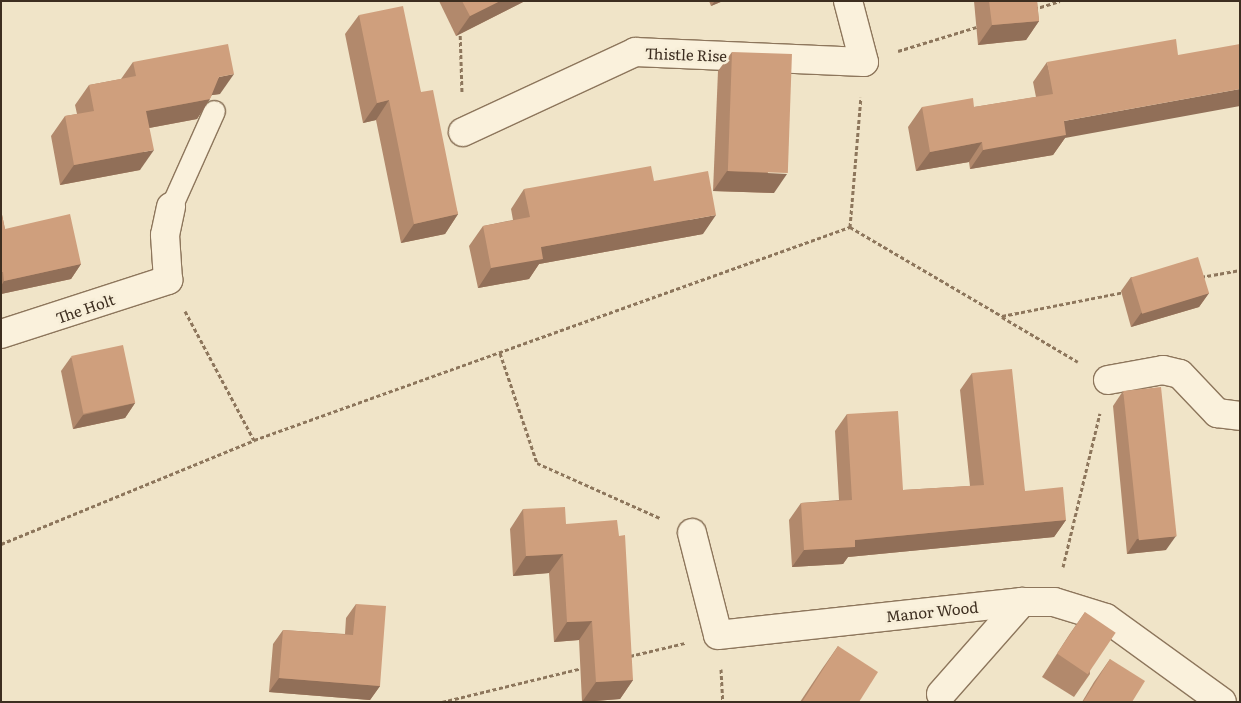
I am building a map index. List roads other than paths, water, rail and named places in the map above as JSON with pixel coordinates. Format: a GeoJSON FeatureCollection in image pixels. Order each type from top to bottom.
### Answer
{"type":"FeatureCollection","features":[{"type":"Feature","properties":{"kind":"street","name":"Thistle Rise"},"geometry":{"type":"LineString","coordinates":[[463,132],[636,52],[864,62],[848,1]]}},
{"type":"Feature","properties":{"kind":"street","name":"The Holt"},"geometry":{"type":"LineString","coordinates":[[1,334],[168,280],[165,235],[171,207]]}},
{"type":"Feature","properties":{"kind":"street"},"geometry":{"type":"LineString","coordinates":[[1108,380],[1163,370],[1180,374],[1203,393],[1217,413],[1240,416]]}},
{"type":"Feature","properties":{"kind":"street","name":"Manor Wood"},"geometry":{"type":"LineString","coordinates":[[692,533],[718,635],[1022,602],[1054,602],[1106,618],[1222,702]]}},
{"type":"Feature","properties":{"kind":"street"},"geometry":{"type":"LineString","coordinates":[[941,694],[1022,602]]}},
{"type":"Feature","properties":{"kind":"lane"},"geometry":{"type":"LineString","coordinates":[[171,207],[214,111]]}}]}
